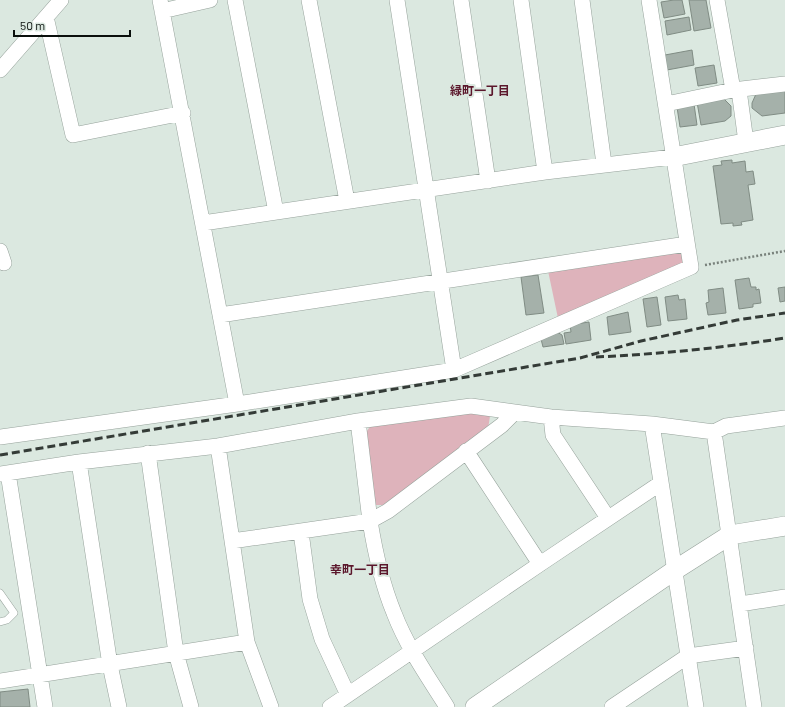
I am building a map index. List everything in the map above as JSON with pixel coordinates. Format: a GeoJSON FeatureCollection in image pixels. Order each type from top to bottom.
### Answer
{"type":"FeatureCollection","features":[{"type":"Feature","properties":{"kind":"street"},"geometry":{"type":"LineString","coordinates":[[0,70],[61,0]]}},
{"type":"Feature","properties":{"kind":"street"},"geometry":{"type":"LineString","coordinates":[[210,0],[161,6],[237,404]]}},
{"type":"Feature","properties":{"kind":"street"},"geometry":{"type":"LineString","coordinates":[[236,0],[276,212]]}},
{"type":"Feature","properties":{"kind":"street"},"geometry":{"type":"LineString","coordinates":[[309,0],[347,201]]}},
{"type":"Feature","properties":{"kind":"street"},"geometry":{"type":"LineString","coordinates":[[397,0],[439,282],[454,370]]}},
{"type":"Feature","properties":{"kind":"street"},"geometry":{"type":"LineString","coordinates":[[461,0],[488,181]]}},
{"type":"Feature","properties":{"kind":"street"},"geometry":{"type":"LineString","coordinates":[[521,0],[545,172]]}},
{"type":"Feature","properties":{"kind":"street"},"geometry":{"type":"LineString","coordinates":[[582,0],[604,164]]}},
{"type":"Feature","properties":{"kind":"street"},"geometry":{"type":"LineString","coordinates":[[0,437],[237,404],[454,370],[691,267],[649,0]]}},
{"type":"Feature","properties":{"kind":"street"},"geometry":{"type":"LineString","coordinates":[[717,0],[746,142]]}},
{"type":"Feature","properties":{"kind":"street"},"geometry":{"type":"LineString","coordinates":[[46,17],[73,135],[182,113]]}},
{"type":"Feature","properties":{"kind":"street"},"geometry":{"type":"LineString","coordinates":[[666,104],[736,90],[785,84]]}},
{"type":"Feature","properties":{"kind":"street"},"geometry":{"type":"LineString","coordinates":[[203,223],[545,172],[673,156],[785,135]]}},
{"type":"Feature","properties":{"kind":"street"},"geometry":{"type":"LineString","coordinates":[[220,315],[688,244]]}},
{"type":"Feature","properties":{"kind":"street"},"geometry":{"type":"LineString","coordinates":[[45,707],[4,474],[79,462],[218,446],[358,421],[471,406],[551,417],[652,424],[714,432],[726,426],[785,418]]}},
{"type":"Feature","properties":{"kind":"street"},"geometry":{"type":"LineString","coordinates":[[232,541],[370,521],[388,511],[502,425],[515,412]]}},
{"type":"Feature","properties":{"kind":"street"},"geometry":{"type":"LineString","coordinates":[[551,417],[553,435],[608,518]]}},
{"type":"Feature","properties":{"kind":"street"},"geometry":{"type":"LineString","coordinates":[[358,421],[370,521],[380,569],[394,614],[412,652],[447,707]]}},
{"type":"Feature","properties":{"kind":"street"},"geometry":{"type":"LineString","coordinates":[[652,424],[696,707]]}},
{"type":"Feature","properties":{"kind":"street"},"geometry":{"type":"LineString","coordinates":[[714,432],[754,707]]}},
{"type":"Feature","properties":{"kind":"street"},"geometry":{"type":"LineString","coordinates":[[218,446],[247,642],[271,707]]}},
{"type":"Feature","properties":{"kind":"street"},"geometry":{"type":"LineString","coordinates":[[466,451],[540,564]]}},
{"type":"Feature","properties":{"kind":"street"},"geometry":{"type":"LineString","coordinates":[[148,453],[176,653],[192,707]]}},
{"type":"Feature","properties":{"kind":"street"},"geometry":{"type":"LineString","coordinates":[[79,462],[110,665],[119,707]]}},
{"type":"Feature","properties":{"kind":"street"},"geometry":{"type":"LineString","coordinates":[[330,707],[661,483]]}},
{"type":"Feature","properties":{"kind":"street"},"geometry":{"type":"LineString","coordinates":[[475,707],[675,570],[730,535],[785,526]]}},
{"type":"Feature","properties":{"kind":"street"},"geometry":{"type":"LineString","coordinates":[[301,532],[310,599],[322,639],[348,694]]}},
{"type":"Feature","properties":{"kind":"street"},"geometry":{"type":"LineString","coordinates":[[740,604],[785,597]]}},
{"type":"Feature","properties":{"kind":"street"},"geometry":{"type":"LineString","coordinates":[[0,681],[110,665],[247,642]]}},
{"type":"Feature","properties":{"kind":"street"},"geometry":{"type":"LineString","coordinates":[[612,707],[688,656],[746,648]]}},
{"type":"Feature","properties":{"kind":"lane"},"geometry":{"type":"LineString","coordinates":[[0,593],[14,613],[7,620],[0,622]]}},
{"type":"Feature","properties":{"kind":"path"},"geometry":{"type":"LineString","coordinates":[[691,267],[785,251]]}},
{"type":"Feature","properties":{"kind":"shaded area"},"geometry":{"type":"Polygon","coordinates":[[[687,244],[691,267],[559,323],[547,266],[687,244]]]}},
{"type":"Feature","properties":{"kind":"shaded area"},"geometry":{"type":"Polygon","coordinates":[[[468,412],[490,416],[488,429],[383,505],[374,505],[365,434],[371,425],[468,412]]]}},
{"type":"Feature","properties":{"kind":"building"},"geometry":{"type":"Polygon","coordinates":[[[682,0],[685,14],[664,18],[661,2],[682,0]]]}},
{"type":"Feature","properties":{"kind":"building"},"geometry":{"type":"Polygon","coordinates":[[[689,0],[706,0],[711,28],[694,31],[689,0]]]}},
{"type":"Feature","properties":{"kind":"building"},"geometry":{"type":"Polygon","coordinates":[[[689,17],[691,30],[667,35],[665,21],[689,17]]]}},
{"type":"Feature","properties":{"kind":"building"},"geometry":{"type":"Polygon","coordinates":[[[692,50],[694,65],[667,70],[665,55],[692,50]]]}},
{"type":"Feature","properties":{"kind":"building"},"geometry":{"type":"Polygon","coordinates":[[[714,65],[717,83],[698,86],[695,68],[714,65]]]}},
{"type":"Feature","properties":{"kind":"building"},"geometry":{"type":"Polygon","coordinates":[[[785,90],[785,113],[762,116],[752,108],[752,103],[756,94],[785,90]]]}},
{"type":"Feature","properties":{"kind":"building"},"geometry":{"type":"Polygon","coordinates":[[[724,99],[731,106],[731,116],[725,121],[701,125],[697,102],[724,99]]]}},
{"type":"Feature","properties":{"kind":"building"},"geometry":{"type":"Polygon","coordinates":[[[694,104],[697,125],[680,127],[677,107],[694,104]]]}},
{"type":"Feature","properties":{"kind":"building"},"geometry":{"type":"Polygon","coordinates":[[[732,160],[732,163],[745,161],[746,172],[753,171],[755,184],[748,185],[753,220],[741,222],[742,225],[733,226],[733,223],[721,224],[713,166],[722,165],[721,161],[732,160]]]}},
{"type":"Feature","properties":{"kind":"building"},"geometry":{"type":"Polygon","coordinates":[[[538,275],[544,313],[526,315],[521,277],[538,275]]]}},
{"type":"Feature","properties":{"kind":"building"},"geometry":{"type":"Polygon","coordinates":[[[749,278],[751,287],[756,287],[756,290],[759,289],[761,303],[753,304],[753,307],[739,309],[735,280],[749,278]]]}},
{"type":"Feature","properties":{"kind":"building"},"geometry":{"type":"Polygon","coordinates":[[[785,287],[785,301],[780,302],[778,288],[785,287]]]}},
{"type":"Feature","properties":{"kind":"building"},"geometry":{"type":"Polygon","coordinates":[[[723,288],[726,313],[708,315],[706,303],[709,302],[708,290],[723,288]]]}},
{"type":"Feature","properties":{"kind":"building"},"geometry":{"type":"Polygon","coordinates":[[[678,295],[679,300],[685,299],[687,319],[668,321],[665,297],[678,295]]]}},
{"type":"Feature","properties":{"kind":"building"},"geometry":{"type":"Polygon","coordinates":[[[657,297],[661,325],[647,327],[643,299],[657,297]]]}},
{"type":"Feature","properties":{"kind":"building"},"geometry":{"type":"Polygon","coordinates":[[[628,312],[631,332],[609,335],[607,317],[628,312]]]}},
{"type":"Feature","properties":{"kind":"building"},"geometry":{"type":"Polygon","coordinates":[[[589,322],[591,340],[566,344],[564,333],[571,332],[570,325],[589,322]]]}},
{"type":"Feature","properties":{"kind":"building"},"geometry":{"type":"Polygon","coordinates":[[[557,332],[562,335],[564,344],[543,347],[541,339],[557,332]]]}},
{"type":"Feature","properties":{"kind":"building"},"geometry":{"type":"Polygon","coordinates":[[[28,689],[30,707],[0,707],[0,692],[28,689]]]}},
{"type":"Feature","properties":{"kind":"railway"},"geometry":{"type":"LineString","coordinates":[[0,455],[580,358],[641,341],[737,320],[785,313]]}},
{"type":"Feature","properties":{"kind":"railway"},"geometry":{"type":"LineString","coordinates":[[596,357],[690,350],[785,338]]}},
{"type":"Feature","properties":{"kind":"district","name":"緑町一丁目"},"geometry":{"type":"Point","coordinates":[480,90]}},
{"type":"Feature","properties":{"kind":"district","name":"幸町一丁目"},"geometry":{"type":"Point","coordinates":[360,569]}}]}
